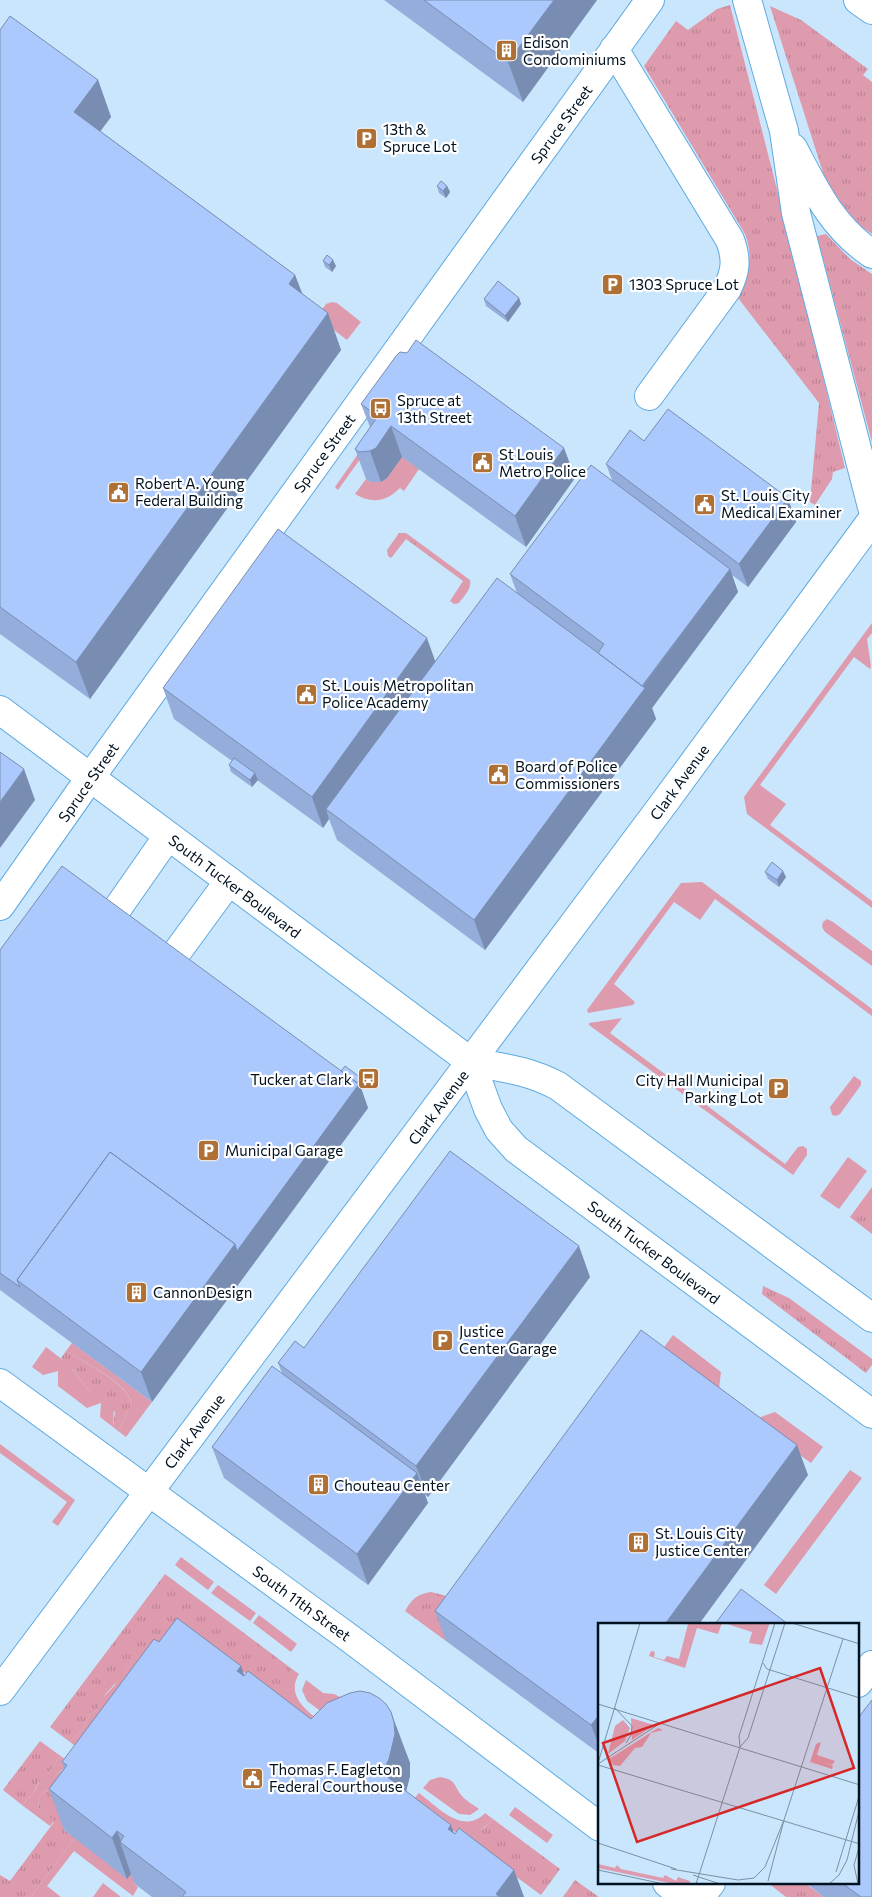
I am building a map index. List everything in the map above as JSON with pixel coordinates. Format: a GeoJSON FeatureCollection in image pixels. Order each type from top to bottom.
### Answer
{"type":"FeatureCollection","features":[{"type":"Feature","properties":{"kind":"main road","name":"Spruce Street"},"geometry":{"type":"LineString","coordinates":[[0,906],[650,0]]}},
{"type":"Feature","properties":{"kind":"main road"},"geometry":{"type":"LineString","coordinates":[[747,0],[784,131],[796,212],[872,507]]}},
{"type":"Feature","properties":{"kind":"main road"},"geometry":{"type":"LineString","coordinates":[[858,0],[872,10]]}},
{"type":"Feature","properties":{"kind":"main road"},"geometry":{"type":"LineString","coordinates":[[614,49],[730,240],[735,254],[733,276],[726,289],[649,396]]}},
{"type":"Feature","properties":{"kind":"main road"},"geometry":{"type":"LineString","coordinates":[[784,131],[823,203],[837,223],[855,242],[872,254]]}},
{"type":"Feature","properties":{"kind":"main road","name":"Clark Avenue"},"geometry":{"type":"LineString","coordinates":[[0,1691],[471,1062],[872,520]]}},
{"type":"Feature","properties":{"kind":"main road","name":"South Tucker Boulevard"},"geometry":{"type":"LineString","coordinates":[[0,710],[471,1062],[519,1070],[558,1086],[872,1318]]}},
{"type":"Feature","properties":{"kind":"main road"},"geometry":{"type":"LineString","coordinates":[[110,918],[168,836]]}},
{"type":"Feature","properties":{"kind":"main road"},"geometry":{"type":"LineString","coordinates":[[169,962],[229,882]]}},
{"type":"Feature","properties":{"kind":"main road","name":"South Tucker Boulevard"},"geometry":{"type":"LineString","coordinates":[[471,1062],[488,1109],[499,1130],[516,1150],[872,1414]]}},
{"type":"Feature","properties":{"kind":"main road","name":"South 11th Street"},"geometry":{"type":"LineString","coordinates":[[0,1383],[352,1640],[598,1825]]}},
{"type":"Feature","properties":{"kind":"main road"},"geometry":{"type":"LineString","coordinates":[[860,1680],[872,1665]]}},
{"type":"Feature","properties":{"kind":"main road"},"geometry":{"type":"LineString","coordinates":[[668,1884],[684,1897]]}},
{"type":"Feature","properties":{"kind":"main road"},"geometry":{"type":"LineString","coordinates":[[700,1897],[710,1884]]}},
{"type":"Feature","properties":{"kind":"green space"},"geometry":{"type":"Polygon","coordinates":[[[730,5],[793,252],[845,468],[833,472],[832,479],[815,505],[810,502],[819,403],[735,294],[744,279],[749,265],[748,243],[745,234],[644,66],[676,21],[688,30],[717,9],[730,5]]]}},
{"type":"Feature","properties":{"kind":"green space"},"geometry":{"type":"Polygon","coordinates":[[[770,6],[801,20],[868,69],[863,75],[872,82],[872,234],[848,218],[825,179],[770,6]]]}},
{"type":"Feature","properties":{"kind":"green space"},"geometry":{"type":"Polygon","coordinates":[[[826,234],[850,259],[872,274],[872,442],[817,236],[826,234]]]}},
{"type":"Feature","properties":{"kind":"green space"},"geometry":{"type":"Polygon","coordinates":[[[337,303],[361,322],[347,340],[317,317],[326,304],[337,303]]]}},
{"type":"Feature","properties":{"kind":"green space"},"geometry":{"type":"Polygon","coordinates":[[[372,434],[376,437],[338,490],[335,487],[372,434]]]}},
{"type":"Feature","properties":{"kind":"green space"},"geometry":{"type":"Polygon","coordinates":[[[402,457],[419,469],[404,491],[400,488],[395,493],[379,500],[367,499],[355,494],[366,479],[370,482],[381,482],[402,457]]]}},
{"type":"Feature","properties":{"kind":"green space"},"geometry":{"type":"Polygon","coordinates":[[[399,533],[406,533],[470,580],[469,589],[459,603],[454,604],[450,601],[463,581],[406,539],[391,558],[388,556],[387,550],[399,533]]]}},
{"type":"Feature","properties":{"kind":"green space"},"geometry":{"type":"Polygon","coordinates":[[[872,623],[872,633],[867,639],[870,669],[854,657],[760,785],[786,804],[770,825],[872,901],[872,908],[747,814],[744,797],[872,623]]]}},
{"type":"Feature","properties":{"kind":"green space"},"geometry":{"type":"Polygon","coordinates":[[[702,882],[872,1009],[872,1016],[715,899],[700,920],[674,902],[614,984],[635,1002],[633,1005],[588,1013],[587,1010],[681,883],[702,882]]]}},
{"type":"Feature","properties":{"kind":"green space"},"geometry":{"type":"Polygon","coordinates":[[[827,919],[872,951],[872,966],[825,932],[822,927],[823,922],[827,919]]]}},
{"type":"Feature","properties":{"kind":"green space"},"geometry":{"type":"Polygon","coordinates":[[[622,1018],[610,1033],[785,1164],[798,1147],[803,1146],[807,1149],[807,1155],[793,1175],[589,1025],[589,1023],[622,1018]]]}},
{"type":"Feature","properties":{"kind":"green space"},"geometry":{"type":"Polygon","coordinates":[[[854,1076],[861,1081],[861,1085],[840,1114],[832,1115],[830,1107],[854,1076]]]}},
{"type":"Feature","properties":{"kind":"green space"},"geometry":{"type":"Polygon","coordinates":[[[848,1157],[867,1171],[839,1209],[820,1196],[848,1157]]]}},
{"type":"Feature","properties":{"kind":"green space"},"geometry":{"type":"Polygon","coordinates":[[[872,1187],[872,1234],[850,1217],[872,1187]]]}},
{"type":"Feature","properties":{"kind":"green space"},"geometry":{"type":"Polygon","coordinates":[[[763,1286],[789,1298],[872,1359],[872,1365],[866,1373],[762,1294],[763,1286]]]}},
{"type":"Feature","properties":{"kind":"green space"},"geometry":{"type":"Polygon","coordinates":[[[673,1335],[721,1372],[719,1389],[662,1350],[673,1335]]]}},
{"type":"Feature","properties":{"kind":"green space"},"geometry":{"type":"Polygon","coordinates":[[[72,1343],[152,1402],[126,1437],[118,1431],[132,1403],[128,1395],[104,1373],[66,1351],[72,1343]]]}},
{"type":"Feature","properties":{"kind":"green space"},"geometry":{"type":"Polygon","coordinates":[[[46,1347],[68,1364],[90,1392],[114,1406],[113,1427],[100,1417],[101,1403],[87,1408],[58,1386],[58,1371],[43,1375],[32,1367],[46,1347]]]}},
{"type":"Feature","properties":{"kind":"green space"},"geometry":{"type":"Polygon","coordinates":[[[66,1351],[113,1380],[128,1395],[132,1403],[118,1431],[113,1427],[115,1412],[90,1392],[61,1358],[66,1351]]]}},
{"type":"Feature","properties":{"kind":"green space"},"geometry":{"type":"Polygon","coordinates":[[[775,1412],[823,1447],[811,1463],[755,1422],[758,1418],[775,1412]]]}},
{"type":"Feature","properties":{"kind":"green space"},"geometry":{"type":"Polygon","coordinates":[[[0,1444],[75,1500],[58,1526],[52,1522],[67,1502],[0,1453],[0,1444]]]}},
{"type":"Feature","properties":{"kind":"green space"},"geometry":{"type":"Polygon","coordinates":[[[850,1470],[862,1478],[776,1594],[764,1585],[850,1470]]]}},
{"type":"Feature","properties":{"kind":"green space"},"geometry":{"type":"Polygon","coordinates":[[[181,1557],[214,1582],[208,1590],[175,1565],[181,1557]]]}},
{"type":"Feature","properties":{"kind":"green space"},"geometry":{"type":"Polygon","coordinates":[[[165,1574],[292,1669],[287,1680],[290,1707],[204,1642],[124,1687],[134,1658],[127,1670],[105,1695],[96,1711],[89,1717],[82,1730],[70,1742],[50,1727],[165,1574]]]}},
{"type":"Feature","properties":{"kind":"green space"},"geometry":{"type":"Polygon","coordinates":[[[218,1585],[256,1613],[250,1621],[211,1593],[218,1585]]]}},
{"type":"Feature","properties":{"kind":"green space"},"geometry":{"type":"Polygon","coordinates":[[[431,1592],[451,1598],[470,1609],[446,1641],[405,1611],[415,1598],[431,1592]]]}},
{"type":"Feature","properties":{"kind":"green space"},"geometry":{"type":"Polygon","coordinates":[[[259,1615],[297,1644],[291,1652],[253,1623],[259,1615]]]}},
{"type":"Feature","properties":{"kind":"green space"},"geometry":{"type":"Polygon","coordinates":[[[142,1650],[149,1650],[80,1750],[70,1742],[82,1730],[89,1717],[96,1711],[100,1701],[115,1685],[118,1677],[127,1670],[134,1658],[142,1650]]]}},
{"type":"Feature","properties":{"kind":"green space"},"geometry":{"type":"Polygon","coordinates":[[[292,1669],[299,1674],[295,1684],[295,1693],[299,1701],[313,1716],[338,1733],[290,1707],[286,1683],[292,1669]]]}},
{"type":"Feature","properties":{"kind":"green space"},"geometry":{"type":"Polygon","coordinates":[[[306,1680],[323,1693],[334,1694],[340,1697],[342,1727],[307,1701],[302,1690],[306,1680]]]}},
{"type":"Feature","properties":{"kind":"green space"},"geometry":{"type":"Polygon","coordinates":[[[40,1741],[62,1757],[58,1759],[50,1772],[38,1783],[33,1794],[22,1805],[3,1790],[40,1741]]]}},
{"type":"Feature","properties":{"kind":"green space"},"geometry":{"type":"Polygon","coordinates":[[[62,1757],[70,1763],[56,1775],[51,1788],[38,1799],[39,1808],[54,1821],[50,1826],[22,1805],[33,1794],[40,1780],[50,1772],[58,1759],[62,1757]]]}},
{"type":"Feature","properties":{"kind":"green space"},"geometry":{"type":"Polygon","coordinates":[[[64,1769],[64,1830],[75,1838],[31,1897],[0,1897],[0,1875],[10,1881],[54,1822],[39,1808],[38,1799],[48,1790],[56,1775],[64,1769]]]}},
{"type":"Feature","properties":{"kind":"green space"},"geometry":{"type":"Polygon","coordinates":[[[440,1777],[452,1781],[464,1798],[479,1809],[470,1815],[459,1814],[423,1788],[430,1780],[440,1777]]]}},
{"type":"Feature","properties":{"kind":"green space"},"geometry":{"type":"Polygon","coordinates":[[[419,1793],[442,1812],[459,1820],[468,1822],[477,1819],[485,1813],[493,1819],[480,1829],[470,1833],[459,1833],[439,1821],[413,1800],[419,1793]]]}},
{"type":"Feature","properties":{"kind":"green space"},"geometry":{"type":"Polygon","coordinates":[[[515,1807],[553,1835],[547,1843],[509,1815],[515,1807]]]}},
{"type":"Feature","properties":{"kind":"green space"},"geometry":{"type":"Polygon","coordinates":[[[493,1819],[560,1869],[541,1895],[454,1831],[475,1831],[485,1827],[493,1819]]]}},
{"type":"Feature","properties":{"kind":"green space"},"geometry":{"type":"Polygon","coordinates":[[[75,1838],[127,1878],[132,1872],[135,1884],[138,1887],[133,1896],[74,1851],[47,1886],[61,1897],[31,1897],[75,1838]]]}},
{"type":"Feature","properties":{"kind":"green space"},"geometry":{"type":"Polygon","coordinates":[[[575,1880],[599,1897],[563,1897],[575,1880]]]}},
{"type":"Feature","properties":{"kind":"green space"},"geometry":{"type":"Polygon","coordinates":[[[103,1883],[121,1897],[93,1897],[103,1883]]]}},
{"type":"Feature","properties":{"kind":"green space"},"geometry":{"type":"Polygon","coordinates":[[[769,1884],[806,1884],[824,1897],[786,1897],[769,1884]]]}},
{"type":"Feature","properties":{"kind":"building"},"geometry":{"type":"Polygon","coordinates":[[[424,0],[554,0],[508,62],[424,0]]]}},
{"type":"Feature","properties":{"kind":"building","name":"Robert A. Young Federal Building"},"geometry":{"type":"Polygon","coordinates":[[[10,16],[98,80],[74,112],[295,275],[289,284],[328,313],[76,662],[0,607],[0,30],[10,16]]]}},
{"type":"Feature","properties":{"kind":"building"},"geometry":{"type":"Polygon","coordinates":[[[441,181],[447,186],[443,191],[437,186],[441,181]]]}},
{"type":"Feature","properties":{"kind":"building"},"geometry":{"type":"Polygon","coordinates":[[[327,255],[333,260],[329,265],[323,261],[327,255]]]}},
{"type":"Feature","properties":{"kind":"building"},"geometry":{"type":"Polygon","coordinates":[[[498,281],[519,298],[505,316],[484,299],[498,281]]]}},
{"type":"Feature","properties":{"kind":"building","name":"St Louis Metro Police"},"geometry":{"type":"Polygon","coordinates":[[[416,340],[564,448],[515,516],[391,426],[376,448],[370,451],[359,452],[355,449],[378,416],[361,404],[396,356],[400,352],[407,353],[416,340]]]}},
{"type":"Feature","properties":{"kind":"building","name":"St. Louis City Medical Examiner"},"geometry":{"type":"Polygon","coordinates":[[[668,409],[788,498],[739,564],[606,464],[630,430],[644,441],[668,409]]]}},
{"type":"Feature","properties":{"kind":"building"},"geometry":{"type":"Polygon","coordinates":[[[591,465],[730,569],[642,686],[598,653],[604,644],[510,574],[591,465]]]}},
{"type":"Feature","properties":{"kind":"building","name":"St. Louis Metropolitan Police Academy"},"geometry":{"type":"Polygon","coordinates":[[[278,529],[427,638],[312,797],[163,688],[278,529]]]}},
{"type":"Feature","properties":{"kind":"building","name":"Board of Police Commissioners"},"geometry":{"type":"Polygon","coordinates":[[[497,578],[645,688],[474,920],[326,809],[497,578]]]}},
{"type":"Feature","properties":{"kind":"building"},"geometry":{"type":"Polygon","coordinates":[[[0,752],[24,769],[0,802],[0,752]]]}},
{"type":"Feature","properties":{"kind":"building"},"geometry":{"type":"Polygon","coordinates":[[[234,758],[255,773],[250,780],[229,765],[234,758]]]}},
{"type":"Feature","properties":{"kind":"building"},"geometry":{"type":"Polygon","coordinates":[[[772,862],[783,871],[777,880],[765,872],[772,862]]]}},
{"type":"Feature","properties":{"kind":"building"},"geometry":{"type":"Polygon","coordinates":[[[62,866],[359,1084],[237,1251],[235,1244],[110,1152],[17,1280],[20,1287],[0,1273],[0,950],[62,866]]]}},
{"type":"Feature","properties":{"kind":"building"},"geometry":{"type":"Polygon","coordinates":[[[345,1066],[361,1078],[357,1083],[341,1071],[345,1066]]]}},
{"type":"Feature","properties":{"kind":"building","name":"Justice Center Garage"},"geometry":{"type":"Polygon","coordinates":[[[450,1151],[579,1246],[416,1466],[278,1363],[295,1341],[304,1348],[450,1151]]]}},
{"type":"Feature","properties":{"kind":"building","name":"CannonDesign"},"geometry":{"type":"Polygon","coordinates":[[[110,1152],[235,1244],[141,1372],[17,1280],[110,1152]]]}},
{"type":"Feature","properties":{"kind":"building","name":"St. Louis City Justice Center"},"geometry":{"type":"Polygon","coordinates":[[[641,1330],[797,1445],[666,1623],[598,1623],[598,1716],[591,1725],[435,1611],[641,1330]]]}},
{"type":"Feature","properties":{"kind":"building","name":"Chouteau Center"},"geometry":{"type":"Polygon","coordinates":[[[272,1366],[417,1473],[357,1554],[212,1447],[272,1366]]]}},
{"type":"Feature","properties":{"kind":"building"},"geometry":{"type":"Polygon","coordinates":[[[741,1589],[787,1623],[716,1623],[741,1589]]]}},
{"type":"Feature","properties":{"kind":"building","name":"Thomas F. Eagleton Federal Courthouse"},"geometry":{"type":"Polygon","coordinates":[[[177,1618],[241,1666],[237,1671],[244,1676],[248,1671],[311,1719],[327,1703],[350,1693],[360,1691],[370,1693],[386,1704],[394,1722],[395,1734],[389,1759],[382,1773],[451,1825],[448,1829],[455,1834],[459,1828],[514,1870],[496,1894],[500,1897],[182,1897],[186,1892],[120,1842],[124,1836],[117,1831],[112,1838],[49,1789],[67,1765],[62,1762],[154,1639],[159,1642],[177,1618]]]}},
{"type":"Feature","properties":{"kind":"building"},"geometry":{"type":"Polygon","coordinates":[[[872,1700],[872,1897],[861,1897],[843,1884],[860,1884],[860,1715],[872,1700]]]}},
{"type":"Feature","properties":{"kind":"place","name":"Edison Condominiums"},"geometry":{"type":"Point","coordinates":[507,51]}},
{"type":"Feature","properties":{"kind":"place","name":"13th & Spruce Lot"},"geometry":{"type":"Point","coordinates":[367,138]}},
{"type":"Feature","properties":{"kind":"place","name":"1303 Spruce Lot"},"geometry":{"type":"Point","coordinates":[613,284]}},
{"type":"Feature","properties":{"kind":"place","name":"Spruce at 13th Street"},"geometry":{"type":"Point","coordinates":[381,409]}},
{"type":"Feature","properties":{"kind":"place","name":"St Louis Metro Police"},"geometry":{"type":"Point","coordinates":[483,463]}},
{"type":"Feature","properties":{"kind":"place","name":"Robert A. Young Federal Building"},"geometry":{"type":"Point","coordinates":[119,492]}},
{"type":"Feature","properties":{"kind":"place","name":"St. Louis City Medical Examiner"},"geometry":{"type":"Point","coordinates":[705,504]}},
{"type":"Feature","properties":{"kind":"place","name":"St. Louis Metropolitan Police Academy"},"geometry":{"type":"Point","coordinates":[306,694]}},
{"type":"Feature","properties":{"kind":"place","name":"Board of Police Commissioners"},"geometry":{"type":"Point","coordinates":[499,775]}},
{"type":"Feature","properties":{"kind":"place","name":"Tucker at Clark"},"geometry":{"type":"Point","coordinates":[368,1079]}},
{"type":"Feature","properties":{"kind":"place","name":"City Hall Municipal Parking Lot"},"geometry":{"type":"Point","coordinates":[779,1089]}},
{"type":"Feature","properties":{"kind":"place","name":"Municipal Garage"},"geometry":{"type":"Point","coordinates":[209,1150]}},
{"type":"Feature","properties":{"kind":"place","name":"CannonDesign"},"geometry":{"type":"Point","coordinates":[137,1292]}},
{"type":"Feature","properties":{"kind":"place","name":"Justice Center Garage"},"geometry":{"type":"Point","coordinates":[443,1340]}},
{"type":"Feature","properties":{"kind":"place","name":"Chouteau Center"},"geometry":{"type":"Point","coordinates":[318,1485]}},
{"type":"Feature","properties":{"kind":"place","name":"St. Louis City Justice Center"},"geometry":{"type":"Point","coordinates":[639,1542]}},
{"type":"Feature","properties":{"kind":"place","name":"Thomas F. Eagleton Federal Courthouse"},"geometry":{"type":"Point","coordinates":[253,1778]}}]}
